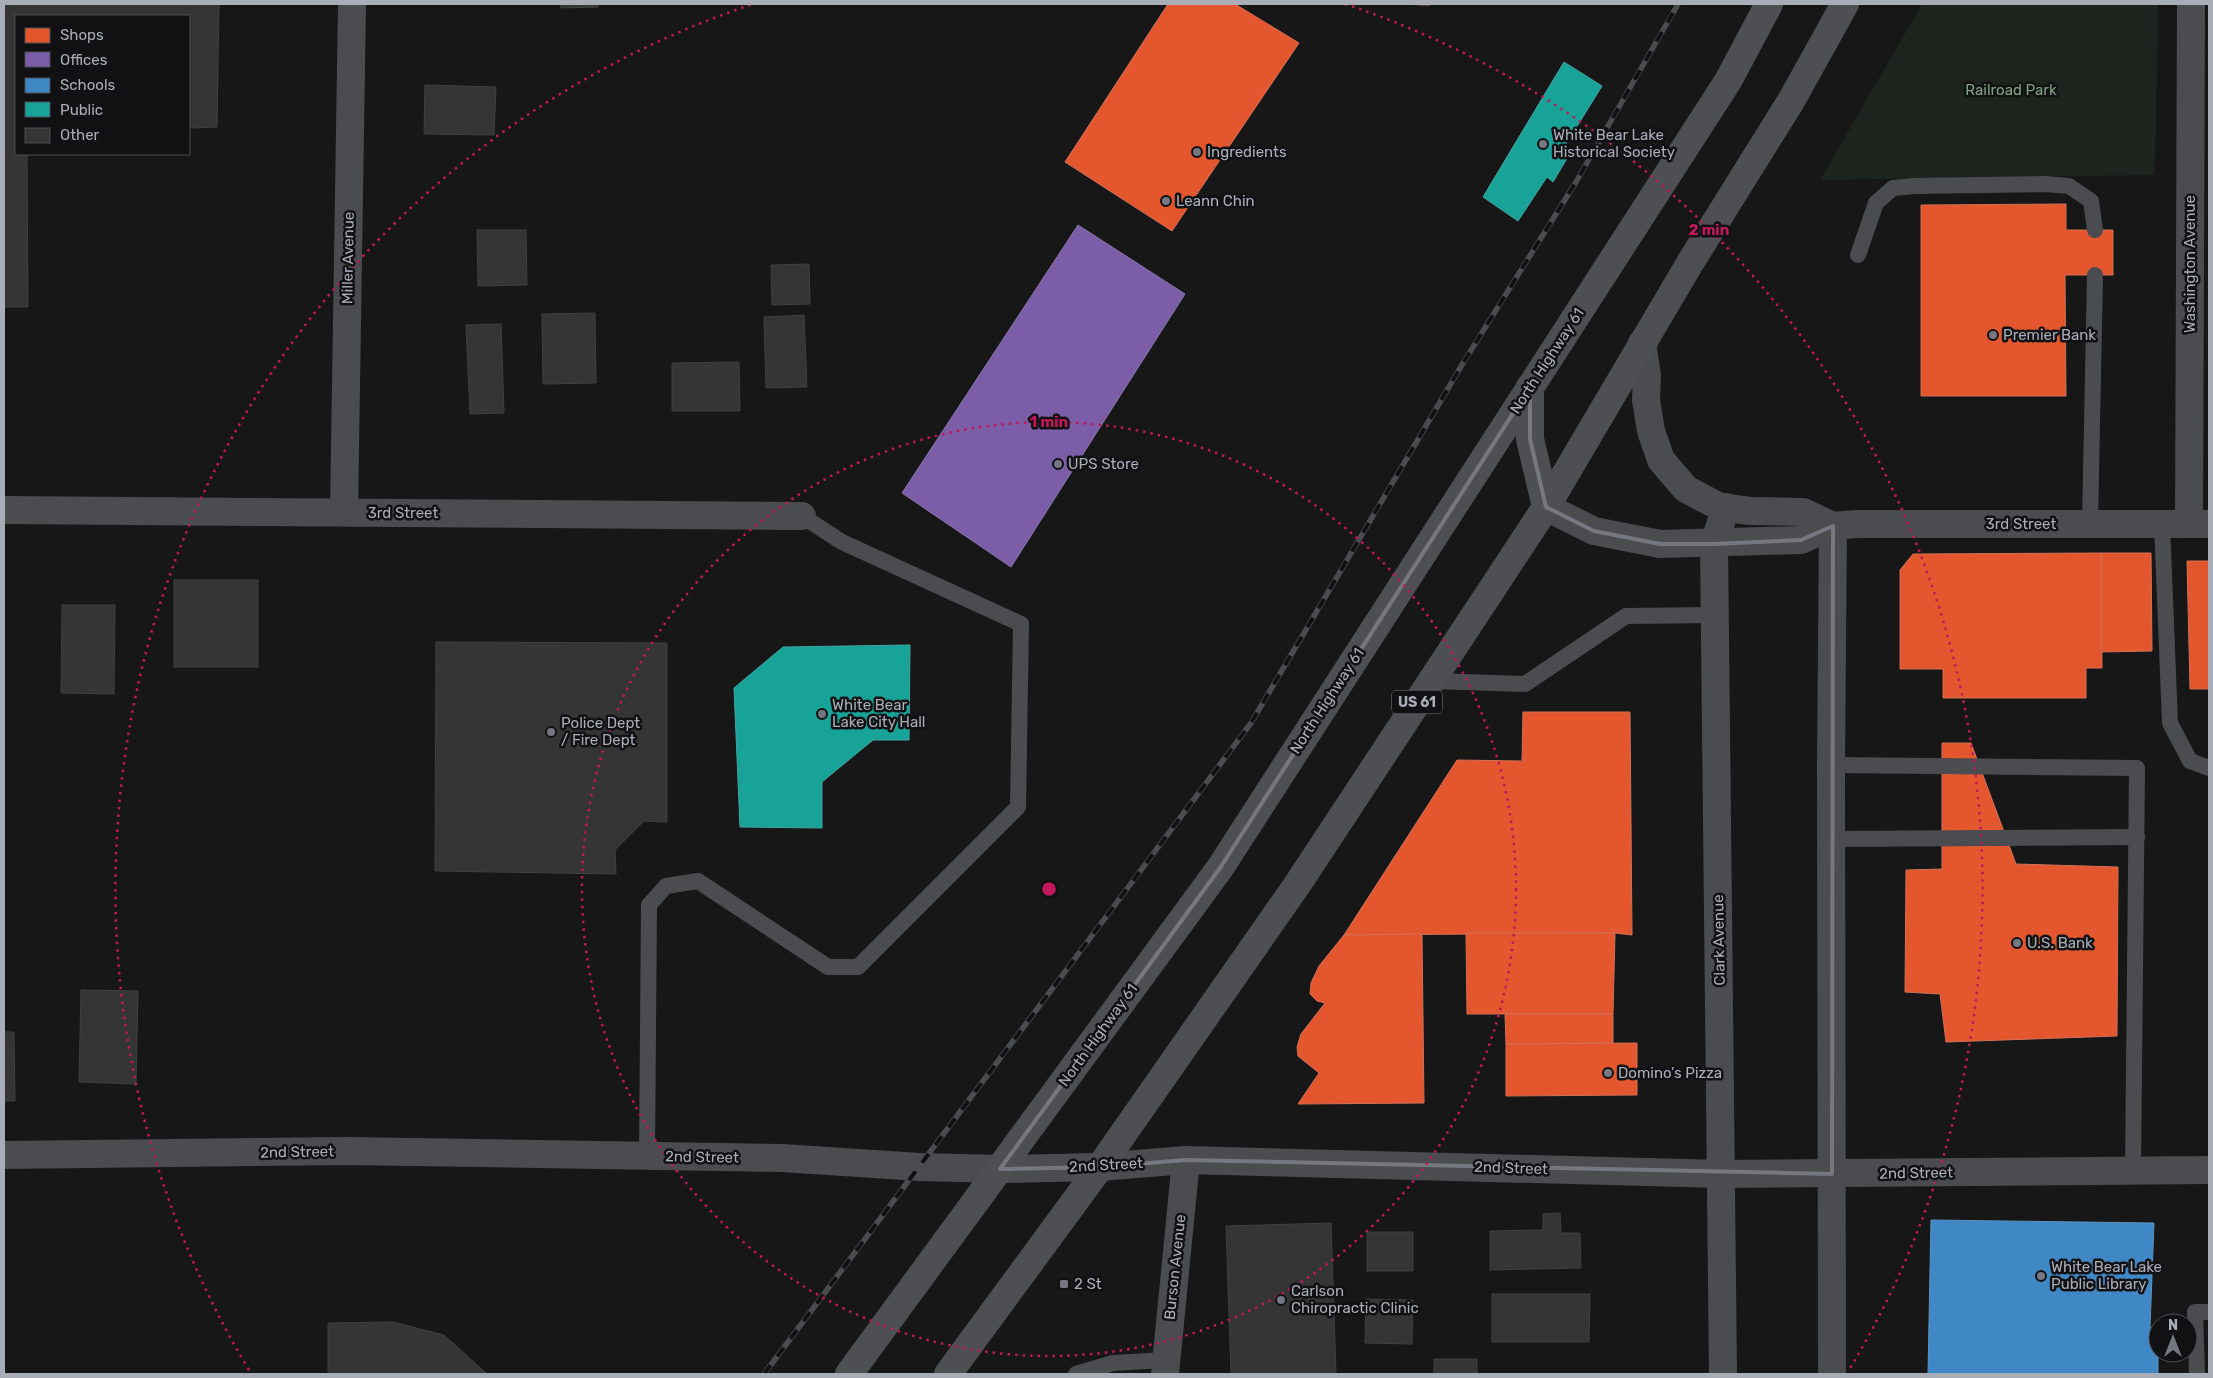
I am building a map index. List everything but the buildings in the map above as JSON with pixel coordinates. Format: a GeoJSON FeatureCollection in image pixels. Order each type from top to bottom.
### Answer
{"type":"FeatureCollection","features":[{"type":"Feature","properties":{"kind":"main road","name":"US 61"},"geometry":{"type":"LineString","coordinates":[[948,1374],[1100,1167],[1297,885],[1546,507],[1642,343],[1791,101],[1845,4]]}},
{"type":"Feature","properties":{"kind":"main road","name":"North Highway 61"},"geometry":{"type":"LineString","coordinates":[[849,1374],[1220,868],[1728,81],[1761,10]]}},
{"type":"Feature","properties":{"kind":"main road"},"geometry":{"type":"LineString","coordinates":[[1530,387],[1530,439],[1546,507]]}},
{"type":"Feature","properties":{"kind":"street","name":"Miller Avenue"},"geometry":{"type":"LineString","coordinates":[[344,512],[352,4]]}},
{"type":"Feature","properties":{"kind":"street","name":"Washington Avenue"},"geometry":{"type":"LineString","coordinates":[[2192,4],[2199,524]]}},
{"type":"Feature","properties":{"kind":"street","name":"3rd Street"},"geometry":{"type":"LineString","coordinates":[[1642,343],[1647,375],[1646,400],[1651,431],[1662,460],[1686,489],[1720,507],[1750,511],[1803,512],[1833,526]]}},
{"type":"Feature","properties":{"kind":"street","name":"3rd Street"},"geometry":{"type":"LineString","coordinates":[[1546,507],[1594,531],[1660,544],[1714,544],[1801,540],[1833,526],[1857,524],[2199,524]]}},
{"type":"Feature","properties":{"kind":"street","name":"Clark Avenue"},"geometry":{"type":"LineString","coordinates":[[1723,1374],[1714,544],[1726,507]]}},
{"type":"Feature","properties":{"kind":"street","name":"3rd Street"},"geometry":{"type":"LineString","coordinates":[[4,510],[802,516]]}},
{"type":"Feature","properties":{"kind":"street"},"geometry":{"type":"LineString","coordinates":[[1832,1374],[1831,765],[1833,526]]}},
{"type":"Feature","properties":{"kind":"street","name":"2nd Street"},"geometry":{"type":"LineString","coordinates":[[4,1155],[348,1151],[782,1158],[920,1167],[1000,1169],[1100,1167],[1186,1160],[1722,1174],[2209,1170]]}},
{"type":"Feature","properties":{"kind":"street","name":"Burson Avenue"},"geometry":{"type":"LineString","coordinates":[[1165,1367],[1186,1160]]}},
{"type":"Feature","properties":{"kind":"lane"},"geometry":{"type":"LineString","coordinates":[[1858,255],[1876,203],[1893,188],[2044,184],[2069,186],[2091,201],[2095,230]]}},
{"type":"Feature","properties":{"kind":"lane"},"geometry":{"type":"LineString","coordinates":[[2090,524],[2095,274]]}},
{"type":"Feature","properties":{"kind":"lane"},"geometry":{"type":"LineString","coordinates":[[647,1156],[649,905],[666,886],[698,881],[828,967],[858,967],[1018,808],[1021,624],[842,542],[802,516]]}},
{"type":"Feature","properties":{"kind":"lane"},"geometry":{"type":"LineString","coordinates":[[2162,524],[2170,722],[2190,762],[2209,768]]}},
{"type":"Feature","properties":{"kind":"lane"},"geometry":{"type":"LineString","coordinates":[[1431,681],[1526,684],[1626,616],[1715,615]]}},
{"type":"Feature","properties":{"kind":"lane"},"geometry":{"type":"LineString","coordinates":[[1831,765],[2137,768],[2133,1171]]}},
{"type":"Feature","properties":{"kind":"lane"},"geometry":{"type":"LineString","coordinates":[[1831,839],[2137,837]]}},
{"type":"Feature","properties":{"kind":"lane"},"geometry":{"type":"LineString","coordinates":[[2197,1374],[2195,1312],[2209,1312]]}},
{"type":"Feature","properties":{"kind":"lane"},"geometry":{"type":"LineString","coordinates":[[1076,1374],[1112,1363],[1165,1367]]}},
{"type":"Feature","properties":{"kind":"highlighted area"},"geometry":{"type":"Polygon","coordinates":[[[1530,387],[1530,439],[1546,507],[1594,531],[1660,544],[1714,544],[1801,540],[1833,526],[1832,1174],[1186,1160],[1100,1167],[1000,1169],[1220,868],[1530,387]]]}},
{"type":"Feature","properties":{"kind":"green space","name":"Railroad Park"},"geometry":{"type":"Polygon","coordinates":[[[1922,4],[2158,4],[2155,175],[1820,180],[1922,4]]]}},
{"type":"Feature","properties":{"kind":"railway"},"geometry":{"type":"LineString","coordinates":[[764,1374],[1251,723],[1463,363],[1576,182],[1678,4]]}},
{"type":"Feature","properties":{"kind":"place","name":"White Bear Lake Historical Society"},"geometry":{"type":"Point","coordinates":[1543,144]}},
{"type":"Feature","properties":{"kind":"place","name":"Ingredients"},"geometry":{"type":"Point","coordinates":[1197,152]}},
{"type":"Feature","properties":{"kind":"place","name":"Leann Chin"},"geometry":{"type":"Point","coordinates":[1166,201]}},
{"type":"Feature","properties":{"kind":"place","name":"Premier Bank"},"geometry":{"type":"Point","coordinates":[1993,335]}},
{"type":"Feature","properties":{"kind":"place","name":"UPS Store"},"geometry":{"type":"Point","coordinates":[1058,464]}},
{"type":"Feature","properties":{"kind":"place","name":"White Bear Lake City Hall"},"geometry":{"type":"Point","coordinates":[822,714]}},
{"type":"Feature","properties":{"kind":"place","name":"Police Dept / Fire Dept"},"geometry":{"type":"Point","coordinates":[551,732]}},
{"type":"Feature","properties":{"kind":"place","name":"U.S. Bank"},"geometry":{"type":"Point","coordinates":[2017,943]}},
{"type":"Feature","properties":{"kind":"place","name":"Domino’s Pizza"},"geometry":{"type":"Point","coordinates":[1608,1073]}},
{"type":"Feature","properties":{"kind":"place","name":"White Bear Lake Public Library"},"geometry":{"type":"Point","coordinates":[2041,1276]}},
{"type":"Feature","properties":{"kind":"place","name":"2 St"},"geometry":{"type":"Point","coordinates":[1064,1284]}},
{"type":"Feature","properties":{"kind":"place","name":"Carlson Chiropractic Clinic"},"geometry":{"type":"Point","coordinates":[1281,1300]}}]}
